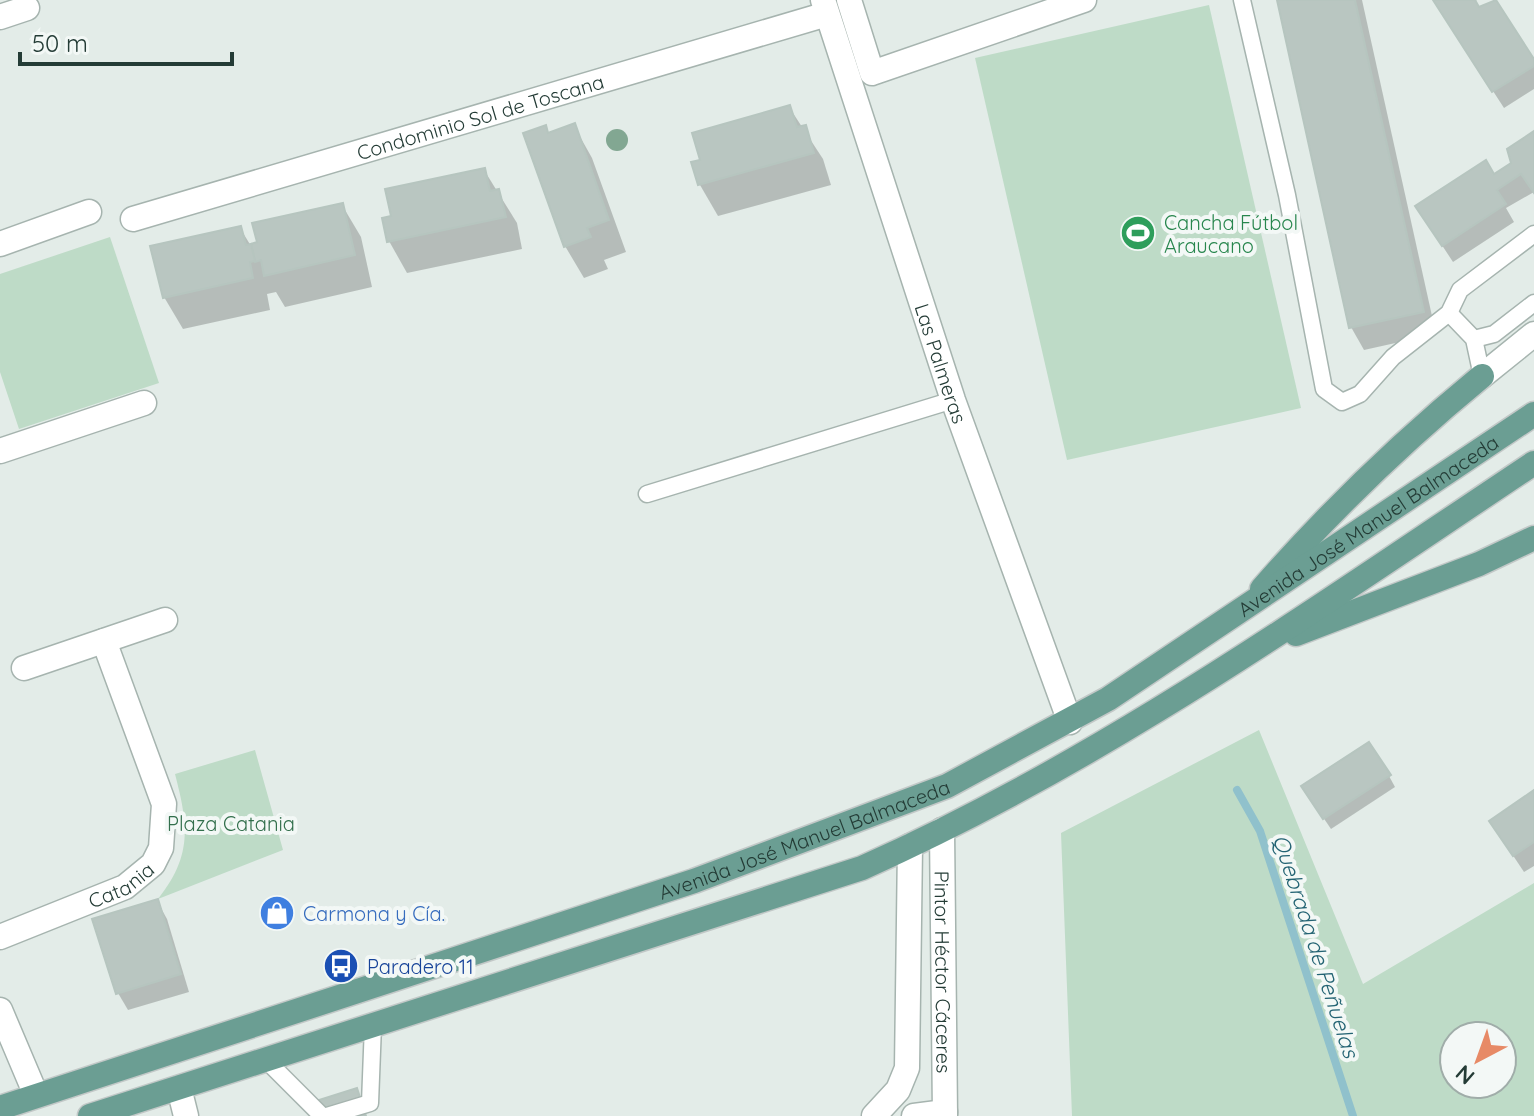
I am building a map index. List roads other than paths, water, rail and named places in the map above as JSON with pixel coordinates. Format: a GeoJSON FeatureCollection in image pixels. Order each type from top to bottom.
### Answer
{"type":"FeatureCollection","features":[{"type":"Feature","properties":{"kind":"main road"},"geometry":{"type":"LineString","coordinates":[[1239,614],[1310,534],[1411,435],[1482,376]]}},
{"type":"Feature","properties":{"kind":"main road","name":"Avenida José Manuel Balmaceda"},"geometry":{"type":"LineString","coordinates":[[0,1108],[694,881],[947,786],[1070,722],[1239,614],[1534,414]]}},
{"type":"Feature","properties":{"kind":"main road","name":"Avenida José Manuel Balmaceda"},"geometry":{"type":"LineString","coordinates":[[90,1116],[862,868],[1070,764],[1253,651],[1534,463]]}},
{"type":"Feature","properties":{"kind":"main road"},"geometry":{"type":"LineString","coordinates":[[1253,651],[1479,564],[1534,538]]}},
{"type":"Feature","properties":{"kind":"street"},"geometry":{"type":"LineString","coordinates":[[849,0],[872,73],[1079,1]]}},
{"type":"Feature","properties":{"kind":"street","name":"Condominio Sol de Toscana"},"geometry":{"type":"LineString","coordinates":[[133,219],[825,7]]}},
{"type":"Feature","properties":{"kind":"street","name":"Las Palmeras"},"geometry":{"type":"LineString","coordinates":[[825,7],[953,400],[1070,722]]}},
{"type":"Feature","properties":{"kind":"street"},"geometry":{"type":"LineString","coordinates":[[0,17],[27,8]]}},
{"type":"Feature","properties":{"kind":"street"},"geometry":{"type":"LineString","coordinates":[[0,244],[89,212]]}},
{"type":"Feature","properties":{"kind":"street"},"geometry":{"type":"LineString","coordinates":[[1482,376],[1534,334]]}},
{"type":"Feature","properties":{"kind":"street"},"geometry":{"type":"LineString","coordinates":[[0,451],[144,403]]}},
{"type":"Feature","properties":{"kind":"street"},"geometry":{"type":"LineString","coordinates":[[24,668],[165,620]]}},
{"type":"Feature","properties":{"kind":"street","name":"Catania"},"geometry":{"type":"LineString","coordinates":[[0,937],[125,887],[153,864],[161,848],[164,804],[104,641]]}},
{"type":"Feature","properties":{"kind":"street","name":"Pintor Héctor Cáceres"},"geometry":{"type":"LineString","coordinates":[[914,1116],[945,1114],[942,830]]}},
{"type":"Feature","properties":{"kind":"street","name":"Pintor Héctor Cáceres"},"geometry":{"type":"LineString","coordinates":[[874,1116],[898,1090],[907,1068],[910,846]]}},
{"type":"Feature","properties":{"kind":"street"},"geometry":{"type":"LineString","coordinates":[[0,1010],[36,1095]]}},
{"type":"Feature","properties":{"kind":"street"},"geometry":{"type":"LineString","coordinates":[[179,1088],[186,1116]]}},
{"type":"Feature","properties":{"kind":"lane"},"geometry":{"type":"LineString","coordinates":[[1242,0],[1287,195],[1324,389],[1336,401],[1350,400],[1393,357],[1449,313],[1460,290],[1534,234]]}},
{"type":"Feature","properties":{"kind":"lane"},"geometry":{"type":"LineString","coordinates":[[1474,339],[1494,334],[1534,303]]}},
{"type":"Feature","properties":{"kind":"lane"},"geometry":{"type":"LineString","coordinates":[[1449,313],[1474,339],[1482,376]]}},
{"type":"Feature","properties":{"kind":"lane"},"geometry":{"type":"LineString","coordinates":[[647,494],[953,400]]}},
{"type":"Feature","properties":{"kind":"lane"},"geometry":{"type":"LineString","coordinates":[[265,1059],[325,1116],[370,1103],[373,1025]]}},
{"type":"Feature","properties":{"kind":"waterway","name":"Quebrada de Peñuelas"},"geometry":{"type":"LineString","coordinates":[[1237,790],[1260,831],[1353,1116]]}},
{"type":"Feature","properties":{"kind":"place","name":"Cancha Fútbol Araucano"},"geometry":{"type":"Point","coordinates":[1138,233]}},
{"type":"Feature","properties":{"kind":"place","name":"Carmona y Cía."},"geometry":{"type":"Point","coordinates":[277,913]}},
{"type":"Feature","properties":{"kind":"place","name":"Paradero 11"},"geometry":{"type":"Point","coordinates":[341,966]}},
{"type":"Feature","properties":{"kind":"park label","name":"Plaza Catania"},"geometry":{"type":"Point","coordinates":[231,823]}}]}
